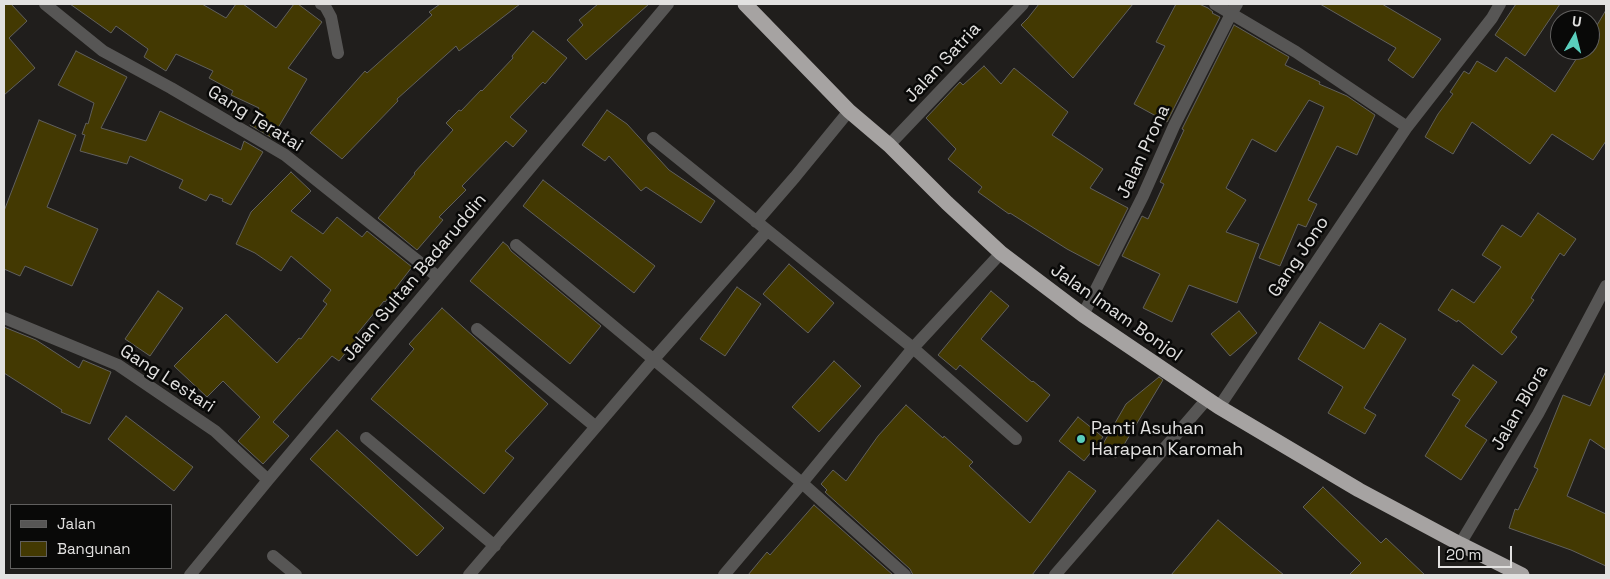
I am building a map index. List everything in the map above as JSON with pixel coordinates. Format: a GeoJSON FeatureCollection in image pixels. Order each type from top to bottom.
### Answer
{"type":"FeatureCollection","features":[{"type":"Feature","properties":{"kind":"highway","name":"Jalan Imam Bonjol"},"geometry":{"type":"LineString","coordinates":[[745,4],[850,111],[889,146],[946,203],[1001,253],[1083,315],[1213,403],[1359,490],[1522,575]]}},
{"type":"Feature","properties":{"kind":"street"},"geometry":{"type":"LineString","coordinates":[[321,4],[325,6],[331,17],[338,52]]}},
{"type":"Feature","properties":{"kind":"street","name":"Jalan Sultan Badaruddin"},"geometry":{"type":"LineString","coordinates":[[190,575],[668,4]]}},
{"type":"Feature","properties":{"kind":"street","name":"Jalan Satria"},"geometry":{"type":"LineString","coordinates":[[889,146],[1023,4]]}},
{"type":"Feature","properties":{"kind":"street"},"geometry":{"type":"LineString","coordinates":[[1215,4],[1235,8],[1296,52],[1407,126]]}},
{"type":"Feature","properties":{"kind":"street","name":"Gang Jono"},"geometry":{"type":"LineString","coordinates":[[1055,575],[1123,495],[1213,403],[1407,126],[1492,18],[1500,4]]}},
{"type":"Feature","properties":{"kind":"street","name":"Gang Teratai"},"geometry":{"type":"LineString","coordinates":[[54,6],[103,51],[171,88],[285,155],[438,277]]}},
{"type":"Feature","properties":{"kind":"street","name":"Jalan Prona"},"geometry":{"type":"LineString","coordinates":[[1083,315],[1143,196],[1174,126],[1235,8]]}},
{"type":"Feature","properties":{"kind":"street"},"geometry":{"type":"LineString","coordinates":[[756,222],[850,111]]}},
{"type":"Feature","properties":{"kind":"street"},"geometry":{"type":"LineString","coordinates":[[653,138],[914,348],[1016,439]]}},
{"type":"Feature","properties":{"kind":"street"},"geometry":{"type":"LineString","coordinates":[[469,575],[654,359],[767,231]]}},
{"type":"Feature","properties":{"kind":"street"},"geometry":{"type":"LineString","coordinates":[[516,245],[802,483],[905,575]]}},
{"type":"Feature","properties":{"kind":"street"},"geometry":{"type":"LineString","coordinates":[[724,575],[914,348],[1001,253]]}},
{"type":"Feature","properties":{"kind":"street","name":"Jalan Blora"},"geometry":{"type":"LineString","coordinates":[[1460,544],[1538,414],[1606,286]]}},
{"type":"Feature","properties":{"kind":"street","name":"Gang Lestari"},"geometry":{"type":"LineString","coordinates":[[4,318],[118,365],[215,431],[268,480]]}},
{"type":"Feature","properties":{"kind":"street"},"geometry":{"type":"LineString","coordinates":[[477,329],[596,427]]}},
{"type":"Feature","properties":{"kind":"street"},"geometry":{"type":"LineString","coordinates":[[366,438],[495,546]]}},
{"type":"Feature","properties":{"kind":"street"},"geometry":{"type":"LineString","coordinates":[[272,556],[296,575]]}},
{"type":"Feature","properties":{"kind":"building"},"geometry":{"type":"Polygon","coordinates":[[[4,4],[11,4],[27,21],[9,38],[35,68],[4,95],[4,4]]]}},
{"type":"Feature","properties":{"kind":"building"},"geometry":{"type":"Polygon","coordinates":[[[70,4],[202,4],[226,18],[236,4],[243,4],[276,28],[294,4],[298,4],[322,22],[288,68],[307,79],[272,138],[250,125],[259,108],[231,95],[233,91],[209,78],[213,71],[176,54],[166,71],[144,57],[148,49],[116,26],[111,33],[70,4]]]}},
{"type":"Feature","properties":{"kind":"building"},"geometry":{"type":"Polygon","coordinates":[[[440,4],[520,4],[459,51],[456,46],[397,99],[398,101],[342,159],[310,133],[365,71],[367,73],[432,15],[429,12],[440,4]]]}},
{"type":"Feature","properties":{"kind":"building"},"geometry":{"type":"Polygon","coordinates":[[[598,4],[649,4],[586,60],[567,40],[583,25],[579,20],[598,4]]]}},
{"type":"Feature","properties":{"kind":"building"},"geometry":{"type":"Polygon","coordinates":[[[1039,4],[1133,4],[1073,78],[1021,25],[1039,4]]]}},
{"type":"Feature","properties":{"kind":"building"},"geometry":{"type":"Polygon","coordinates":[[[1176,4],[1199,4],[1220,17],[1167,122],[1134,104],[1165,46],[1156,42],[1176,4]]]}},
{"type":"Feature","properties":{"kind":"building"},"geometry":{"type":"Polygon","coordinates":[[[1320,4],[1382,4],[1441,39],[1413,78],[1388,60],[1396,48],[1320,4]]]}},
{"type":"Feature","properties":{"kind":"building"},"geometry":{"type":"Polygon","coordinates":[[[1516,4],[1560,4],[1556,10],[1550,10],[1550,19],[1525,56],[1495,35],[1516,4]]]}},
{"type":"Feature","properties":{"kind":"building"},"geometry":{"type":"Polygon","coordinates":[[[1606,10],[1606,141],[1593,160],[1552,134],[1530,164],[1472,122],[1453,154],[1425,137],[1438,114],[1453,94],[1450,92],[1464,71],[1469,74],[1477,61],[1496,72],[1506,57],[1555,92],[1576,60],[1600,60],[1600,20],[1606,10]]]}},
{"type":"Feature","properties":{"kind":"building"},"geometry":{"type":"Polygon","coordinates":[[[1234,25],[1289,57],[1285,65],[1320,82],[1319,84],[1347,96],[1375,115],[1357,155],[1337,146],[1308,200],[1317,204],[1306,227],[1298,224],[1280,266],[1259,258],[1324,107],[1309,100],[1276,152],[1252,139],[1226,188],[1246,200],[1226,232],[1259,244],[1237,303],[1189,285],[1172,322],[1143,308],[1160,274],[1122,256],[1142,216],[1148,219],[1164,184],[1160,182],[1184,130],[1182,129],[1234,25]]]}},
{"type":"Feature","properties":{"kind":"building"},"geometry":{"type":"Polygon","coordinates":[[[533,31],[567,58],[545,84],[543,82],[510,117],[527,131],[513,147],[506,141],[462,186],[466,190],[439,217],[443,220],[417,250],[378,218],[414,173],[453,130],[446,123],[482,91],[513,58],[512,56],[533,31]]]}},
{"type":"Feature","properties":{"kind":"building"},"geometry":{"type":"Polygon","coordinates":[[[76,51],[127,77],[101,128],[146,141],[160,111],[241,150],[244,141],[263,152],[231,205],[222,201],[223,199],[210,194],[206,201],[179,188],[183,180],[130,156],[127,164],[80,151],[85,135],[82,134],[86,123],[88,124],[94,103],[58,85],[76,51]]]}},
{"type":"Feature","properties":{"kind":"building"},"geometry":{"type":"Polygon","coordinates":[[[984,66],[1001,84],[1014,68],[1068,112],[1052,135],[1103,169],[1090,188],[1128,208],[1099,266],[1009,214],[978,192],[982,187],[948,159],[956,149],[926,118],[960,82],[963,85],[984,66]]]}},
{"type":"Feature","properties":{"kind":"building"},"geometry":{"type":"Polygon","coordinates":[[[607,110],[627,124],[669,170],[715,201],[701,223],[646,187],[641,191],[609,156],[605,161],[582,145],[607,110]]]}},
{"type":"Feature","properties":{"kind":"building"},"geometry":{"type":"Polygon","coordinates":[[[39,120],[76,135],[47,207],[98,229],[72,286],[25,266],[20,276],[4,269],[4,211],[39,120]]]}},
{"type":"Feature","properties":{"kind":"building"},"geometry":{"type":"Polygon","coordinates":[[[291,172],[311,191],[291,211],[323,234],[337,217],[362,237],[367,231],[412,267],[357,334],[359,336],[339,361],[332,356],[273,422],[289,436],[263,464],[238,441],[260,417],[223,381],[207,397],[174,366],[226,314],[277,363],[299,338],[301,339],[327,304],[323,301],[331,290],[291,256],[281,271],[255,253],[236,244],[251,212],[291,172]]]}},
{"type":"Feature","properties":{"kind":"building"},"geometry":{"type":"Polygon","coordinates":[[[543,180],[655,266],[634,293],[523,206],[543,180]]]}},
{"type":"Feature","properties":{"kind":"building"},"geometry":{"type":"Polygon","coordinates":[[[1538,213],[1576,239],[1564,256],[1560,253],[1531,298],[1534,300],[1511,332],[1517,337],[1502,355],[1458,320],[1457,322],[1438,310],[1452,289],[1474,303],[1501,267],[1482,255],[1502,225],[1521,237],[1538,213]]]}},
{"type":"Feature","properties":{"kind":"building"},"geometry":{"type":"Polygon","coordinates":[[[503,242],[511,251],[601,326],[570,364],[470,281],[503,242]]]}},
{"type":"Feature","properties":{"kind":"building"},"geometry":{"type":"Polygon","coordinates":[[[789,264],[834,303],[808,333],[763,294],[789,264]]]}},
{"type":"Feature","properties":{"kind":"building"},"geometry":{"type":"Polygon","coordinates":[[[737,287],[761,304],[725,356],[700,339],[737,287]]]}},
{"type":"Feature","properties":{"kind":"building"},"geometry":{"type":"Polygon","coordinates":[[[158,291],[183,308],[150,356],[125,339],[158,291]]]}},
{"type":"Feature","properties":{"kind":"building"},"geometry":{"type":"Polygon","coordinates":[[[991,291],[1009,306],[981,339],[1050,395],[1027,422],[960,365],[956,370],[938,355],[991,291]]]}},
{"type":"Feature","properties":{"kind":"building"},"geometry":{"type":"Polygon","coordinates":[[[442,308],[548,404],[505,451],[514,458],[484,494],[371,399],[414,349],[409,344],[442,308]]]}},
{"type":"Feature","properties":{"kind":"building"},"geometry":{"type":"Polygon","coordinates":[[[1239,311],[1257,333],[1230,356],[1211,334],[1239,311]]]}},
{"type":"Feature","properties":{"kind":"building"},"geometry":{"type":"Polygon","coordinates":[[[1320,322],[1364,349],[1380,323],[1406,339],[1364,408],[1376,415],[1365,434],[1328,413],[1343,387],[1298,359],[1320,322]]]}},
{"type":"Feature","properties":{"kind":"building"},"geometry":{"type":"Polygon","coordinates":[[[4,327],[36,340],[79,368],[83,360],[111,372],[90,424],[61,412],[62,410],[4,373],[4,327]]]}},
{"type":"Feature","properties":{"kind":"building"},"geometry":{"type":"Polygon","coordinates":[[[834,361],[861,386],[819,432],[792,407],[834,361]]]}},
{"type":"Feature","properties":{"kind":"building"},"geometry":{"type":"Polygon","coordinates":[[[1473,365],[1497,382],[1465,426],[1487,440],[1461,480],[1425,456],[1460,400],[1452,395],[1473,365]]]}},
{"type":"Feature","properties":{"kind":"building"},"geometry":{"type":"Polygon","coordinates":[[[1606,371],[1606,450],[1590,439],[1567,496],[1606,514],[1606,566],[1571,550],[1509,528],[1515,509],[1518,510],[1538,469],[1534,467],[1563,395],[1590,406],[1606,371]]]}},
{"type":"Feature","properties":{"kind":"building"},"geometry":{"type":"Polygon","coordinates":[[[1159,377],[1163,380],[1116,458],[1100,449],[1126,404],[1159,377]]]}},
{"type":"Feature","properties":{"kind":"building"},"geometry":{"type":"Polygon","coordinates":[[[906,405],[973,462],[969,466],[1030,523],[1069,471],[1096,491],[1032,575],[913,575],[910,569],[825,492],[827,490],[821,484],[833,470],[846,481],[878,436],[906,405]]]}},
{"type":"Feature","properties":{"kind":"building"},"geometry":{"type":"Polygon","coordinates":[[[126,416],[193,467],[174,491],[108,439],[126,416]]]}},
{"type":"Feature","properties":{"kind":"building","name":"Panti Asuhan Harapan Karomah"},"geometry":{"type":"Polygon","coordinates":[[[1078,417],[1103,437],[1084,461],[1059,441],[1078,417]]]}},
{"type":"Feature","properties":{"kind":"building"},"geometry":{"type":"Polygon","coordinates":[[[337,430],[444,528],[417,556],[310,459],[337,430]]]}},
{"type":"Feature","properties":{"kind":"building"},"geometry":{"type":"Polygon","coordinates":[[[1323,487],[1381,543],[1386,538],[1425,575],[1349,575],[1361,563],[1303,507],[1323,487]]]}},
{"type":"Feature","properties":{"kind":"building"},"geometry":{"type":"Polygon","coordinates":[[[814,505],[893,575],[748,575],[767,552],[770,555],[814,505]]]}},
{"type":"Feature","properties":{"kind":"building"},"geometry":{"type":"Polygon","coordinates":[[[1218,520],[1284,575],[1171,575],[1218,520]]]}},
{"type":"Feature","properties":{"kind":"place","name":"Panti Asuhan Harapan Karomah"},"geometry":{"type":"Point","coordinates":[1081,439]}}]}
